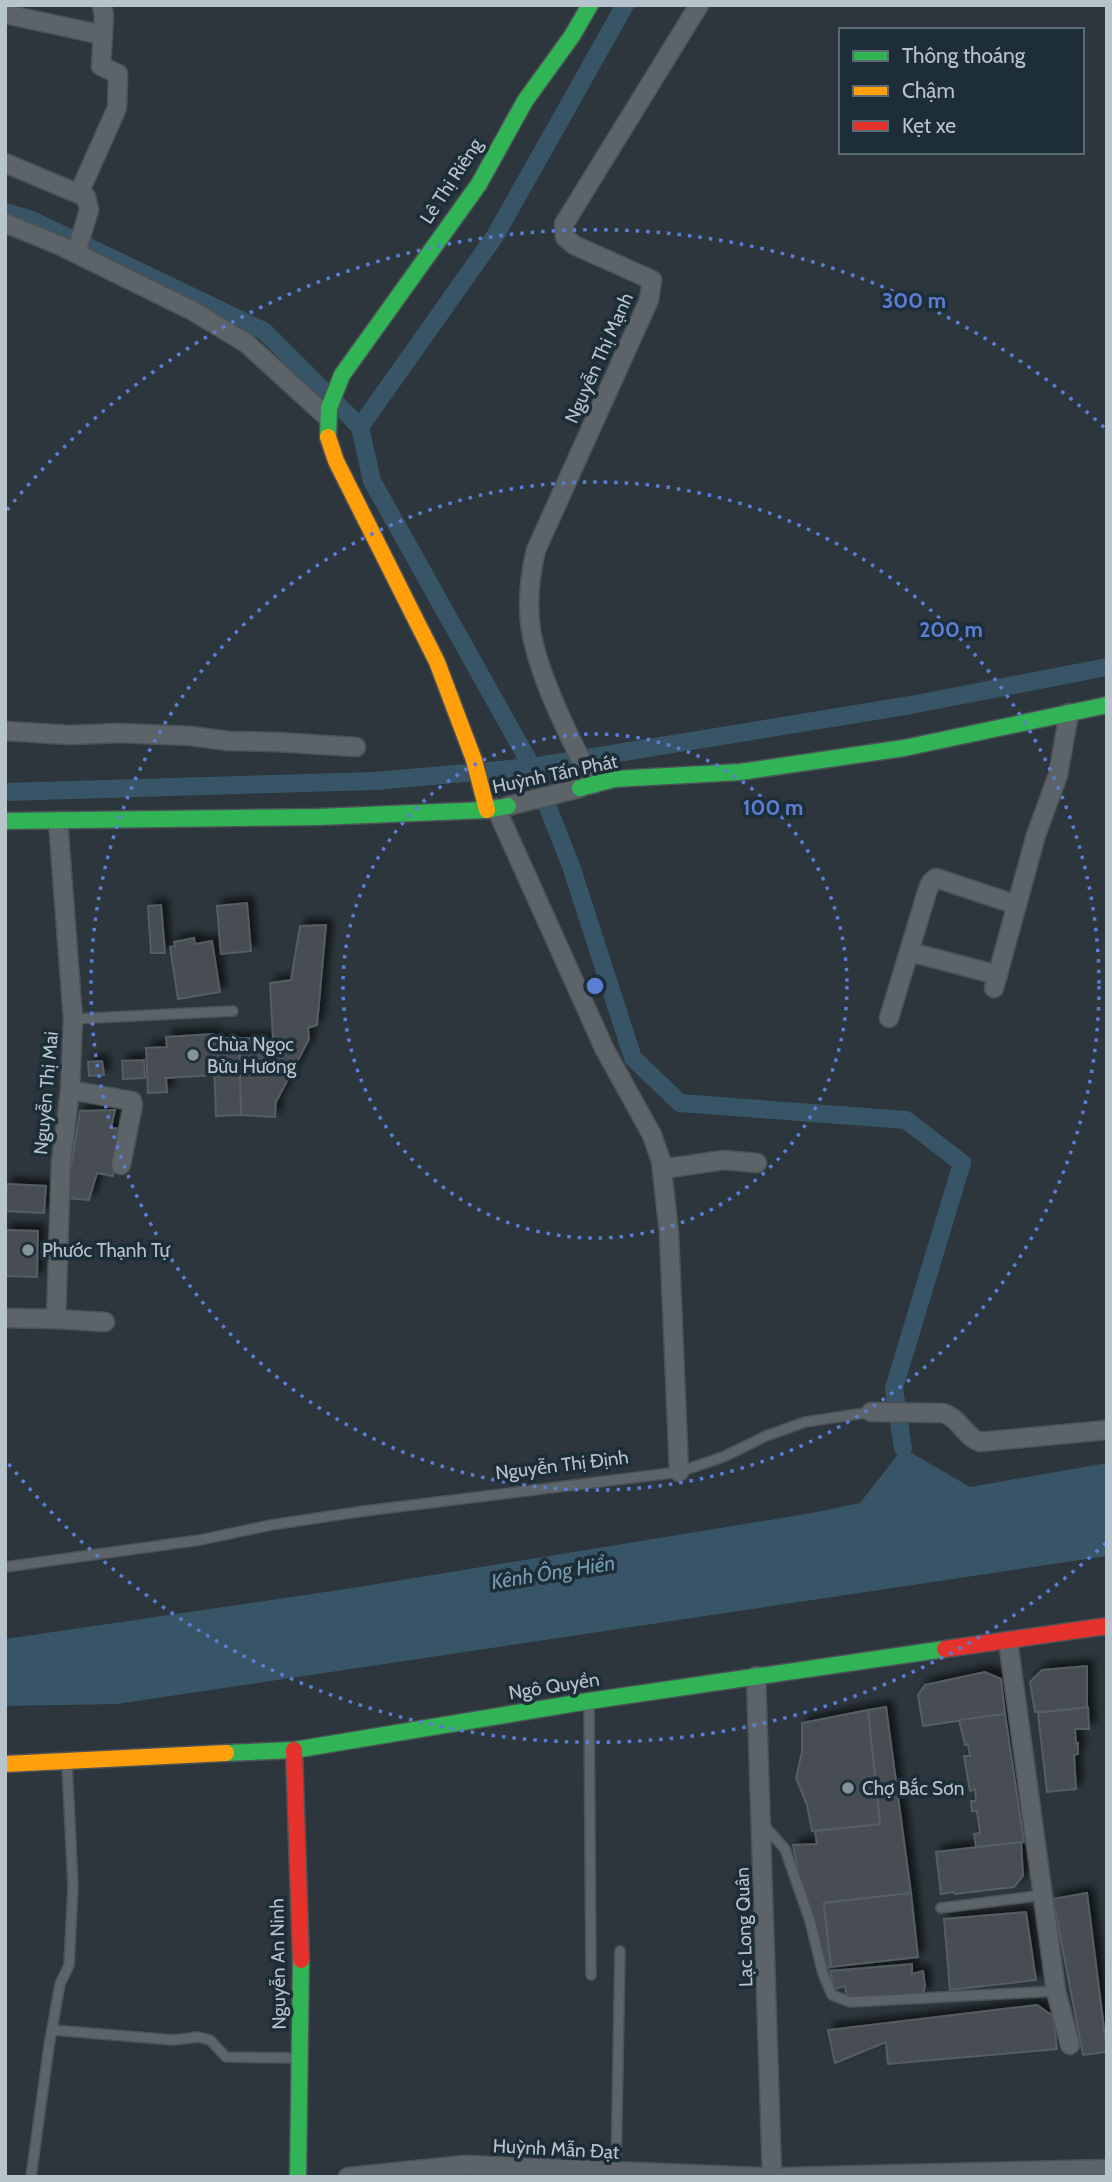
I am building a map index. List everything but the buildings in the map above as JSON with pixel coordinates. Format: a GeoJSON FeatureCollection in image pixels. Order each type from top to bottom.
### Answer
{"type":"FeatureCollection","features":[{"type":"Feature","properties":{"kind":"street"},"geometry":{"type":"LineString","coordinates":[[79,193],[117,108],[118,74],[101,66],[102,5]]}},
{"type":"Feature","properties":{"kind":"street","name":"Lê Thị Riêng"},"geometry":{"type":"LineString","coordinates":[[326,416],[342,375],[479,184],[524,101],[572,36],[590,5]]}},
{"type":"Feature","properties":{"kind":"street","name":"Nguyễn Thị Mạnh"},"geometry":{"type":"LineString","coordinates":[[587,786],[585,768],[540,666],[531,630],[534,560],[536,550],[652,288],[652,281],[574,245],[565,237],[564,224],[699,5]]}},
{"type":"Feature","properties":{"kind":"street"},"geometry":{"type":"LineString","coordinates":[[5,14],[103,35]]}},
{"type":"Feature","properties":{"kind":"street"},"geometry":{"type":"LineString","coordinates":[[5,163],[86,197],[89,210],[77,250]]}},
{"type":"Feature","properties":{"kind":"street"},"geometry":{"type":"LineString","coordinates":[[5,223],[77,250],[246,343],[326,416],[327,440],[336,461],[437,662],[474,760],[605,1050],[652,1135],[662,1169],[669,1233],[679,1472]]}},
{"type":"Feature","properties":{"kind":"street","name":"Huỳnh Tấn Phát"},"geometry":{"type":"LineString","coordinates":[[5,821],[318,817],[494,806],[614,779],[740,772],[904,748],[1107,705]]}},
{"type":"Feature","properties":{"kind":"street"},"geometry":{"type":"LineString","coordinates":[[910,952],[996,982],[1035,835],[1058,775],[1069,713]]}},
{"type":"Feature","properties":{"kind":"street"},"geometry":{"type":"LineString","coordinates":[[5,731],[69,735],[119,733],[191,736],[228,741],[356,747]]}},
{"type":"Feature","properties":{"kind":"street","name":"Nguyễn Thị Mai"},"geometry":{"type":"LineString","coordinates":[[56,1319],[61,1162],[73,1019],[58,821]]}},
{"type":"Feature","properties":{"kind":"street"},"geometry":{"type":"LineString","coordinates":[[889,1018],[931,882],[936,878],[1017,905]]}},
{"type":"Feature","properties":{"kind":"street"},"geometry":{"type":"LineString","coordinates":[[69,1090],[132,1101],[121,1165]]}},
{"type":"Feature","properties":{"kind":"street"},"geometry":{"type":"LineString","coordinates":[[662,1169],[723,1160],[757,1163]]}},
{"type":"Feature","properties":{"kind":"street"},"geometry":{"type":"LineString","coordinates":[[5,1318],[105,1322]]}},
{"type":"Feature","properties":{"kind":"street","name":"Nguyễn Thị Định"},"geometry":{"type":"LineString","coordinates":[[871,1412],[920,1411],[951,1415],[972,1438],[980,1441],[1107,1430]]}},
{"type":"Feature","properties":{"kind":"street","name":"Ngô Quyền"},"geometry":{"type":"LineString","coordinates":[[5,1764],[294,1750],[589,1701],[1107,1626]]}},
{"type":"Feature","properties":{"kind":"street"},"geometry":{"type":"LineString","coordinates":[[1007,1641],[1056,1991],[1070,2045]]}},
{"type":"Feature","properties":{"kind":"street","name":"Lạc Long Quân"},"geometry":{"type":"LineString","coordinates":[[756,1676],[772,2177]]}},
{"type":"Feature","properties":{"kind":"street","name":"Nguyễn An Ninh"},"geometry":{"type":"LineString","coordinates":[[294,1750],[301,1970],[298,2177]]}},
{"type":"Feature","properties":{"kind":"street","name":"Huỳnh Mẫn Đạt"},"geometry":{"type":"LineString","coordinates":[[348,2177],[465,2165],[762,2177]]}},
{"type":"Feature","properties":{"kind":"street"},"geometry":{"type":"LineString","coordinates":[[783,2177],[1107,2169]]}},
{"type":"Feature","properties":{"kind":"lane"},"geometry":{"type":"LineString","coordinates":[[73,1019],[233,1011]]}},
{"type":"Feature","properties":{"kind":"lane","name":"Nguyễn Thị Định"},"geometry":{"type":"LineString","coordinates":[[5,1567],[200,1540],[271,1525],[364,1511],[679,1472],[723,1457],[766,1436],[804,1422],[871,1412]]}},
{"type":"Feature","properties":{"kind":"lane"},"geometry":{"type":"LineString","coordinates":[[589,1701],[592,1975]]}},
{"type":"Feature","properties":{"kind":"lane"},"geometry":{"type":"LineString","coordinates":[[32,2177],[52,2029],[60,1984],[69,1965],[73,1885],[67,1762]]}},
{"type":"Feature","properties":{"kind":"lane"},"geometry":{"type":"LineString","coordinates":[[762,1823],[785,1849],[810,1921],[823,1974],[832,1995],[850,2002],[1056,1991]]}},
{"type":"Feature","properties":{"kind":"lane"},"geometry":{"type":"LineString","coordinates":[[941,1908],[1043,1895]]}},
{"type":"Feature","properties":{"kind":"lane"},"geometry":{"type":"LineString","coordinates":[[616,2172],[620,1951]]}},
{"type":"Feature","properties":{"kind":"lane"},"geometry":{"type":"LineString","coordinates":[[52,2029],[174,2040],[198,2037],[210,2040],[226,2057],[300,2058]]}},
{"type":"Feature","properties":{"kind":"water","name":"Kênh Ông Hiển"},"geometry":{"type":"Polygon","coordinates":[[[903,1448],[970,1487],[1107,1463],[1107,1556],[117,1704],[5,1706],[5,1639],[359,1587],[860,1503],[903,1448]]]}},
{"type":"Feature","properties":{"kind":"waterway"},"geometry":{"type":"LineString","coordinates":[[625,5],[495,236],[360,427],[372,481],[532,767],[571,866],[633,1058],[680,1103],[906,1120],[962,1163],[894,1388],[903,1448]]}},
{"type":"Feature","properties":{"kind":"waterway"},"geometry":{"type":"LineString","coordinates":[[5,212],[32,220],[264,331],[360,427]]}},
{"type":"Feature","properties":{"kind":"waterway"},"geometry":{"type":"LineString","coordinates":[[5,792],[376,781],[532,767],[911,705],[1107,667]]}},
{"type":"Feature","properties":{"kind":"traffic: fast"},"geometry":{"type":"LineString","coordinates":[[328,437],[329,408],[342,375],[479,184],[525,101],[572,36],[590,5]]}},
{"type":"Feature","properties":{"kind":"traffic: fast"},"geometry":{"type":"LineString","coordinates":[[580,788],[614,779],[740,772],[904,748],[1107,705]]}},
{"type":"Feature","properties":{"kind":"traffic: fast"},"geometry":{"type":"LineString","coordinates":[[5,821],[318,817],[487,810],[508,806]]}},
{"type":"Feature","properties":{"kind":"traffic: fast"},"geometry":{"type":"LineString","coordinates":[[226,1753],[294,1750],[589,1701],[945,1649]]}},
{"type":"Feature","properties":{"kind":"traffic: fast"},"geometry":{"type":"LineString","coordinates":[[298,2177],[301,1960]]}},
{"type":"Feature","properties":{"kind":"traffic: slow"},"geometry":{"type":"LineString","coordinates":[[328,437],[336,461],[437,662],[474,760],[487,810]]}},
{"type":"Feature","properties":{"kind":"traffic: slow"},"geometry":{"type":"LineString","coordinates":[[5,1764],[226,1753]]}},
{"type":"Feature","properties":{"kind":"traffic: jam"},"geometry":{"type":"LineString","coordinates":[[945,1649],[1107,1626]]}},
{"type":"Feature","properties":{"kind":"traffic: jam"},"geometry":{"type":"LineString","coordinates":[[294,1750],[301,1960]]}},
{"type":"Feature","properties":{"kind":"place","name":"Chùa Ngọc Bửu Hương"},"geometry":{"type":"Point","coordinates":[193,1055]}},
{"type":"Feature","properties":{"kind":"place","name":"Phước Thạnh Tự"},"geometry":{"type":"Point","coordinates":[28,1250]}},
{"type":"Feature","properties":{"kind":"place","name":"Chợ Bắc Sơn"},"geometry":{"type":"Point","coordinates":[848,1788]}}]}
